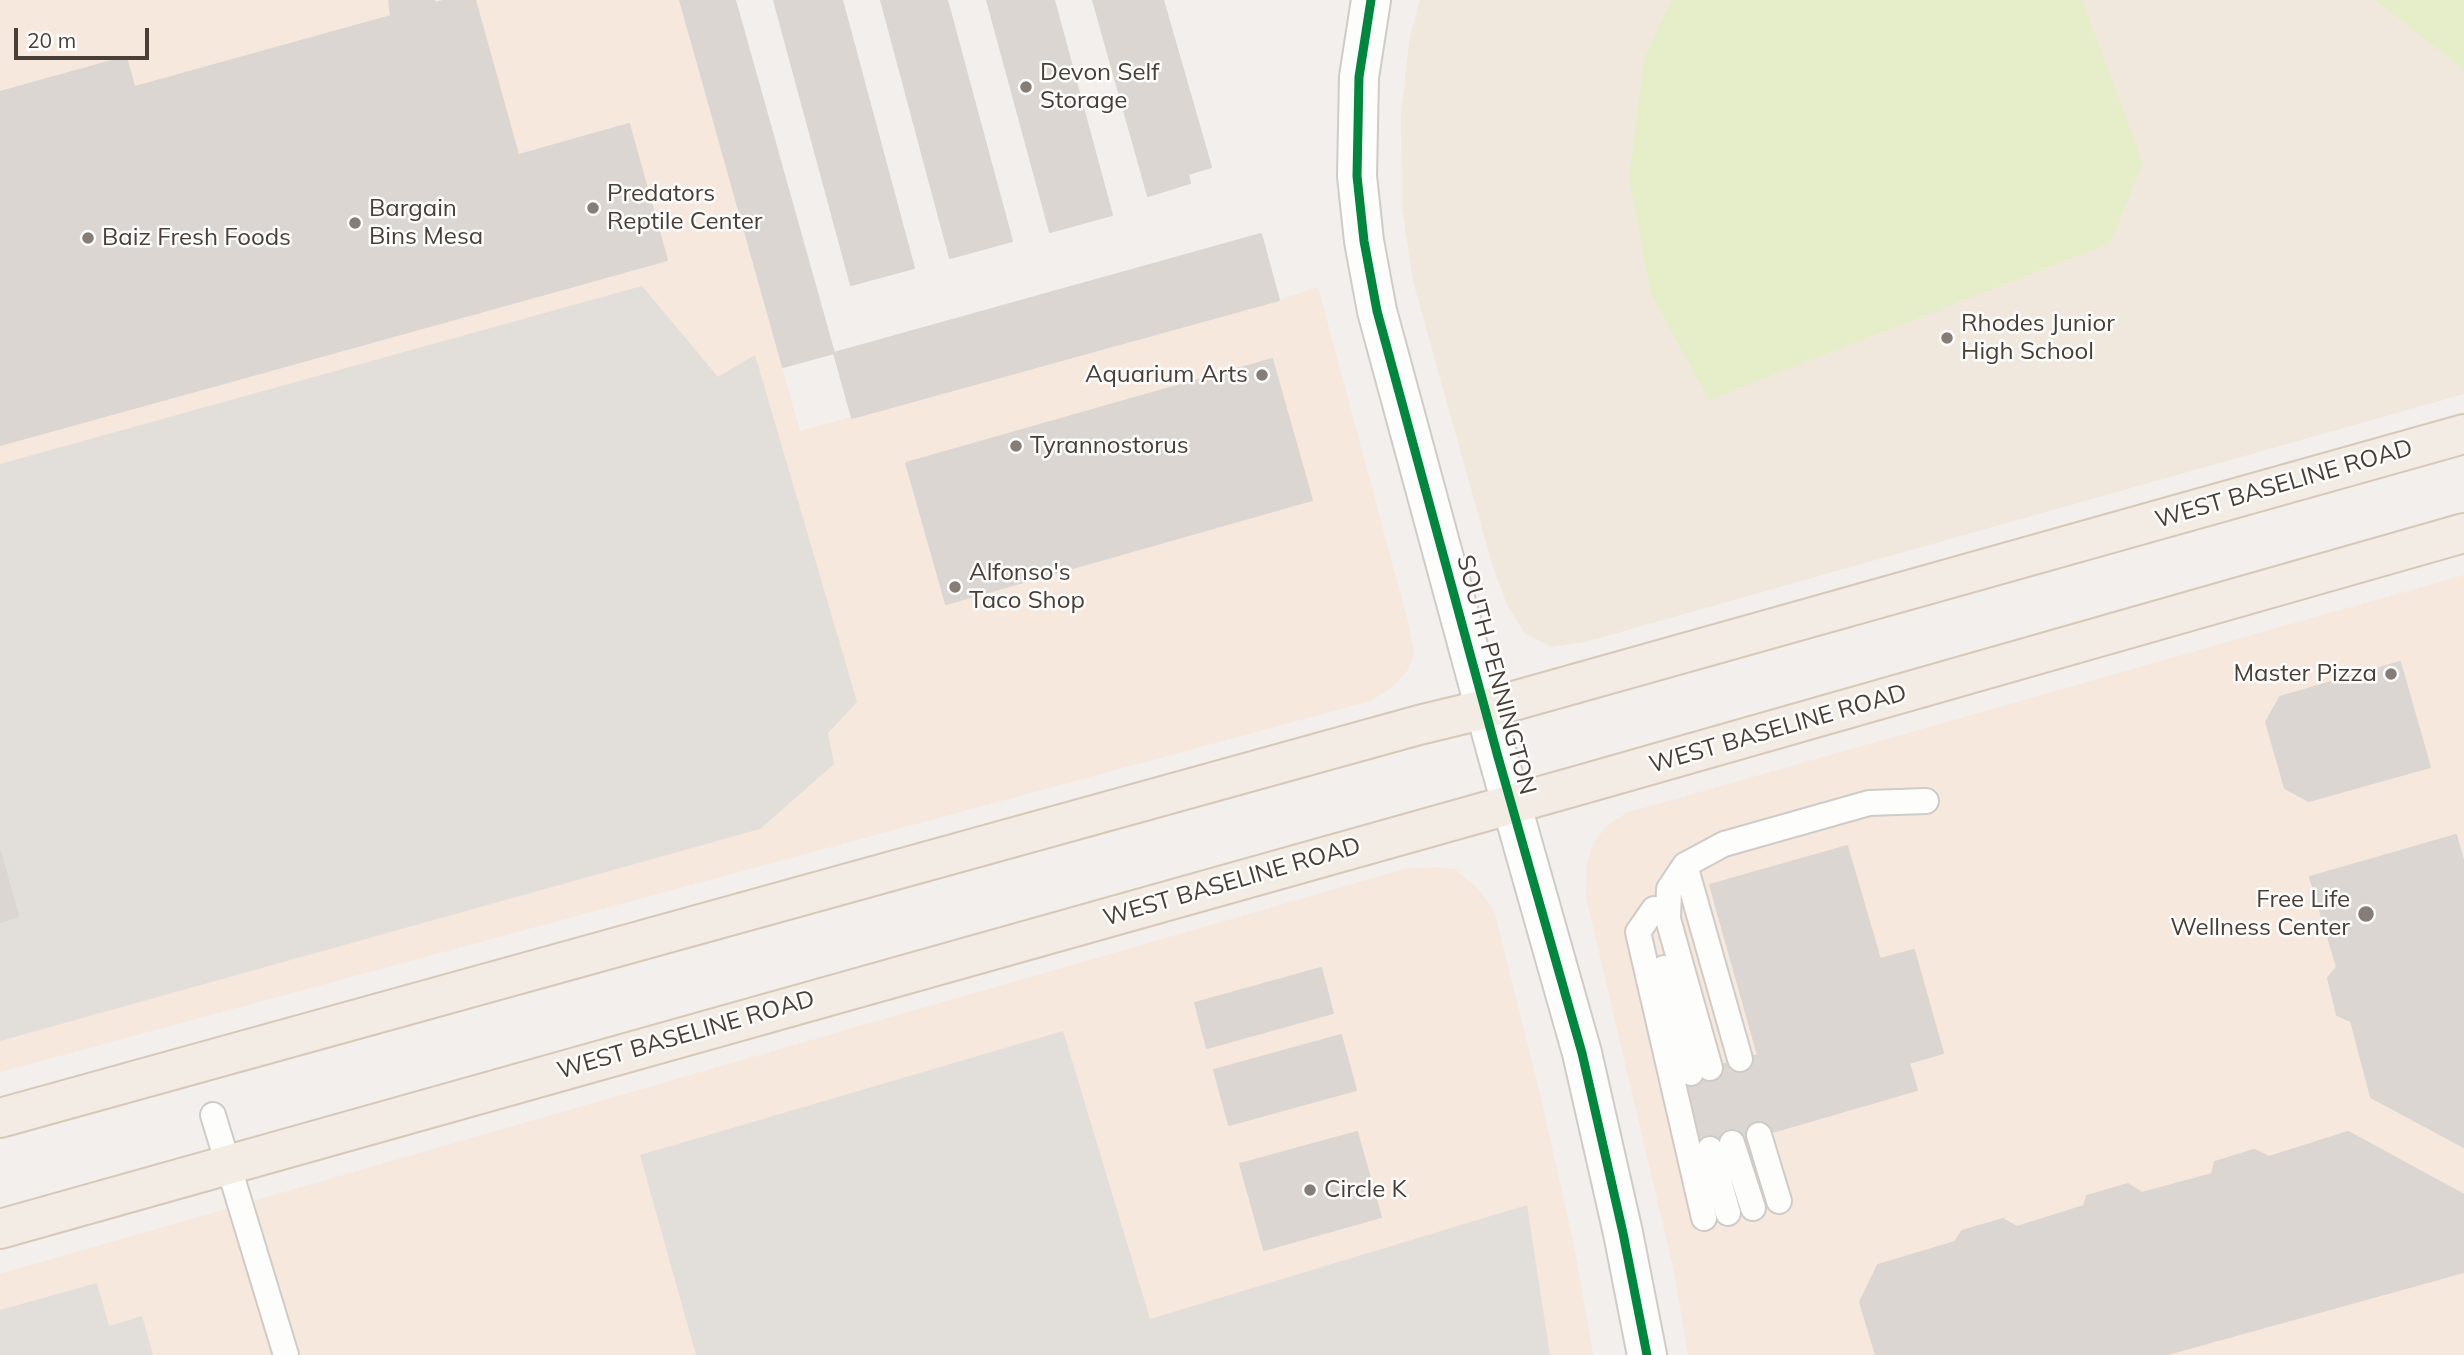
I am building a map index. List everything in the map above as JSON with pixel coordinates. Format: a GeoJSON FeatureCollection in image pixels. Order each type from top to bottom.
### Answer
{"type":"FeatureCollection","features":[{"type":"Feature","properties":{"kind":"main road","name":"WEST BASELINE ROAD"},"geometry":{"type":"LineString","coordinates":[[0,1118],[1407,728],[1485,709],[2464,434]]}},
{"type":"Feature","properties":{"kind":"main road","name":"WEST BASELINE ROAD"},"geometry":{"type":"LineString","coordinates":[[0,1229],[2464,533]]}},
{"type":"Feature","properties":{"kind":"street","name":"SOUTH PENNINGTON"},"geometry":{"type":"LineString","coordinates":[[1371,0],[1359,77],[1357,176],[1364,241],[1377,312],[1585,1065],[1647,1355]]}},
{"type":"Feature","properties":{"kind":"lane"},"geometry":{"type":"LineString","coordinates":[[1754,1208],[1721,1146],[1716,1215],[1638,932],[1685,865],[1724,844],[1869,803],[1926,801]]}},
{"type":"Feature","properties":{"kind":"lane"},"geometry":{"type":"LineString","coordinates":[[1685,865],[1740,1059]]}},
{"type":"Feature","properties":{"kind":"lane"},"geometry":{"type":"LineString","coordinates":[[1661,899],[1668,919],[1700,1071]]}},
{"type":"Feature","properties":{"kind":"lane"},"geometry":{"type":"LineString","coordinates":[[213,1115],[286,1355]]}},
{"type":"Feature","properties":{"kind":"lane"},"geometry":{"type":"LineString","coordinates":[[1759,1136],[1779,1201]]}},
{"type":"Feature","properties":{"kind":"shaded area"},"geometry":{"type":"Polygon","coordinates":[[[0,0],[680,0],[800,431],[1318,287],[1407,618],[1414,653],[1408,670],[1390,689],[1370,701],[0,1072],[0,0]]]}},
{"type":"Feature","properties":{"kind":"shaded area","name":"Rhodes Junior High School"},"geometry":{"type":"Polygon","coordinates":[[[1420,0],[2464,0],[2464,394],[1585,642],[1552,647],[1525,634],[1507,604],[1493,568],[1413,281],[1402,208],[1401,112],[1410,36],[1420,0]]]}},
{"type":"Feature","properties":{"kind":"shaded area"},"geometry":{"type":"Polygon","coordinates":[[[642,286],[718,377],[755,355],[857,702],[828,733],[834,764],[760,829],[0,1041],[0,464],[642,286]]]}},
{"type":"Feature","properties":{"kind":"shaded area"},"geometry":{"type":"Polygon","coordinates":[[[2464,575],[2464,1355],[1688,1355],[1675,1276],[1586,897],[1587,862],[1594,843],[1606,826],[1626,813],[2464,575]]]}},
{"type":"Feature","properties":{"kind":"shaded area"},"geometry":{"type":"Polygon","coordinates":[[[1437,867],[1456,870],[1478,889],[1494,910],[1574,1245],[1593,1355],[0,1355],[0,1274],[1405,869],[1437,867]]]}},
{"type":"Feature","properties":{"kind":"shaded area"},"geometry":{"type":"Polygon","coordinates":[[[1063,1031],[1150,1319],[1527,1205],[1550,1355],[696,1355],[640,1155],[1063,1031]]]}},
{"type":"Feature","properties":{"kind":"shaded area"},"geometry":{"type":"Polygon","coordinates":[[[97,1283],[109,1326],[142,1316],[153,1355],[0,1355],[0,1310],[97,1283]]]}},
{"type":"Feature","properties":{"kind":"green space"},"geometry":{"type":"Polygon","coordinates":[[[1671,0],[2082,0],[2143,163],[2110,243],[1709,400],[1651,295],[1629,178],[1644,59],[1671,0]]]}},
{"type":"Feature","properties":{"kind":"green space"},"geometry":{"type":"Polygon","coordinates":[[[2375,0],[2464,0],[2464,70],[2375,0]]]}},
{"type":"Feature","properties":{"kind":"building","name":"Bargain Bins Mesa"},"geometry":{"type":"Polygon","coordinates":[[[389,0],[434,0],[435,3],[475,0],[556,291],[217,385],[135,87],[391,16],[389,0]]]}},
{"type":"Feature","properties":{"kind":"building"},"geometry":{"type":"Polygon","coordinates":[[[680,0],[735,0],[834,353],[783,367],[680,0]]]}},
{"type":"Feature","properties":{"kind":"building"},"geometry":{"type":"Polygon","coordinates":[[[774,0],[842,0],[914,268],[851,285],[774,0]]]}},
{"type":"Feature","properties":{"kind":"building"},"geometry":{"type":"Polygon","coordinates":[[[881,0],[947,0],[1012,241],[950,258],[881,0]]]}},
{"type":"Feature","properties":{"kind":"building"},"geometry":{"type":"Polygon","coordinates":[[[987,0],[1054,0],[1112,215],[1050,232],[987,0]]]}},
{"type":"Feature","properties":{"kind":"building"},"geometry":{"type":"Polygon","coordinates":[[[1093,0],[1163,0],[1211,167],[1188,174],[1190,183],[1148,196],[1093,0]]]}},
{"type":"Feature","properties":{"kind":"building","name":"Baiz Fresh Foods"},"geometry":{"type":"Polygon","coordinates":[[[126,57],[217,385],[0,445],[0,92],[126,57]]]}},
{"type":"Feature","properties":{"kind":"building","name":"Predators Reptile Center"},"geometry":{"type":"Polygon","coordinates":[[[629,124],[667,260],[556,291],[519,155],[629,124]]]}},
{"type":"Feature","properties":{"kind":"building"},"geometry":{"type":"Polygon","coordinates":[[[1261,234],[1279,300],[852,418],[834,353],[1261,234]]]}},
{"type":"Feature","properties":{"kind":"building"},"geometry":{"type":"Polygon","coordinates":[[[1272,359],[1312,500],[946,604],[906,463],[1272,359]]]}},
{"type":"Feature","properties":{"kind":"building"},"geometry":{"type":"Polygon","coordinates":[[[2400,662],[2430,767],[2309,801],[2285,788],[2266,722],[2280,697],[2400,662]]]}},
{"type":"Feature","properties":{"kind":"building"},"geometry":{"type":"Polygon","coordinates":[[[2456,835],[2464,863],[2464,1147],[2371,1097],[2351,1021],[2337,1015],[2328,978],[2337,967],[2310,877],[2456,835]]]}},
{"type":"Feature","properties":{"kind":"building"},"geometry":{"type":"Polygon","coordinates":[[[1847,846],[1880,959],[1914,950],[1943,1053],[1909,1063],[1917,1090],[1779,1130],[1710,885],[1847,846]]]}},
{"type":"Feature","properties":{"kind":"building"},"geometry":{"type":"Polygon","coordinates":[[[0,851],[18,916],[0,922],[0,851]]]}},
{"type":"Feature","properties":{"kind":"building"},"geometry":{"type":"Polygon","coordinates":[[[1321,968],[1333,1013],[1207,1048],[1195,1003],[1321,968]]]}},
{"type":"Feature","properties":{"kind":"building"},"geometry":{"type":"Polygon","coordinates":[[[1341,1035],[1356,1090],[1229,1125],[1214,1070],[1341,1035]]]}},
{"type":"Feature","properties":{"kind":"building"},"geometry":{"type":"Polygon","coordinates":[[[1759,1055],[1779,1130],[1697,1153],[1675,1077],[1759,1055]]]}},
{"type":"Feature","properties":{"kind":"building","name":"Circle K"},"geometry":{"type":"Polygon","coordinates":[[[1357,1132],[1381,1217],[1264,1250],[1240,1164],[1357,1132]]]}},
{"type":"Feature","properties":{"kind":"building"},"geometry":{"type":"Polygon","coordinates":[[[2348,1132],[2464,1195],[2464,1272],[2164,1355],[1876,1355],[1860,1302],[1878,1265],[1955,1242],[1962,1231],[2003,1219],[2017,1227],[2084,1206],[2087,1196],[2128,1184],[2142,1193],[2212,1174],[2215,1162],[2254,1150],[2269,1157],[2348,1132]]]}},
{"type":"Feature","properties":{"kind":"cycle path"},"geometry":{"type":"LineString","coordinates":[[1371,0],[1359,77],[1357,176],[1364,241],[1377,311],[1498,757],[1582,1053],[1623,1233],[1647,1355]]}},
{"type":"Feature","properties":{"kind":"place","name":"Devon Self Storage"},"geometry":{"type":"Point","coordinates":[1026,87]}},
{"type":"Feature","properties":{"kind":"place","name":"Predators Reptile Center"},"geometry":{"type":"Point","coordinates":[593,208]}},
{"type":"Feature","properties":{"kind":"place","name":"Bargain Bins Mesa"},"geometry":{"type":"Point","coordinates":[355,223]}},
{"type":"Feature","properties":{"kind":"place","name":"Baiz Fresh Foods"},"geometry":{"type":"Point","coordinates":[88,238]}},
{"type":"Feature","properties":{"kind":"place","name":"Rhodes Junior High School"},"geometry":{"type":"Point","coordinates":[1947,338]}},
{"type":"Feature","properties":{"kind":"place","name":"Aquarium Arts"},"geometry":{"type":"Point","coordinates":[1262,375]}},
{"type":"Feature","properties":{"kind":"place","name":"Tyrannostorus"},"geometry":{"type":"Point","coordinates":[1016,446]}},
{"type":"Feature","properties":{"kind":"place","name":"Alfonso's Taco Shop"},"geometry":{"type":"Point","coordinates":[955,587]}},
{"type":"Feature","properties":{"kind":"place","name":"Master Pizza"},"geometry":{"type":"Point","coordinates":[2391,674]}},
{"type":"Feature","properties":{"kind":"place","name":"Free Life Wellness Center"},"geometry":{"type":"Point","coordinates":[2366,914]}},
{"type":"Feature","properties":{"kind":"place","name":"Circle K"},"geometry":{"type":"Point","coordinates":[1310,1190]}}]}
